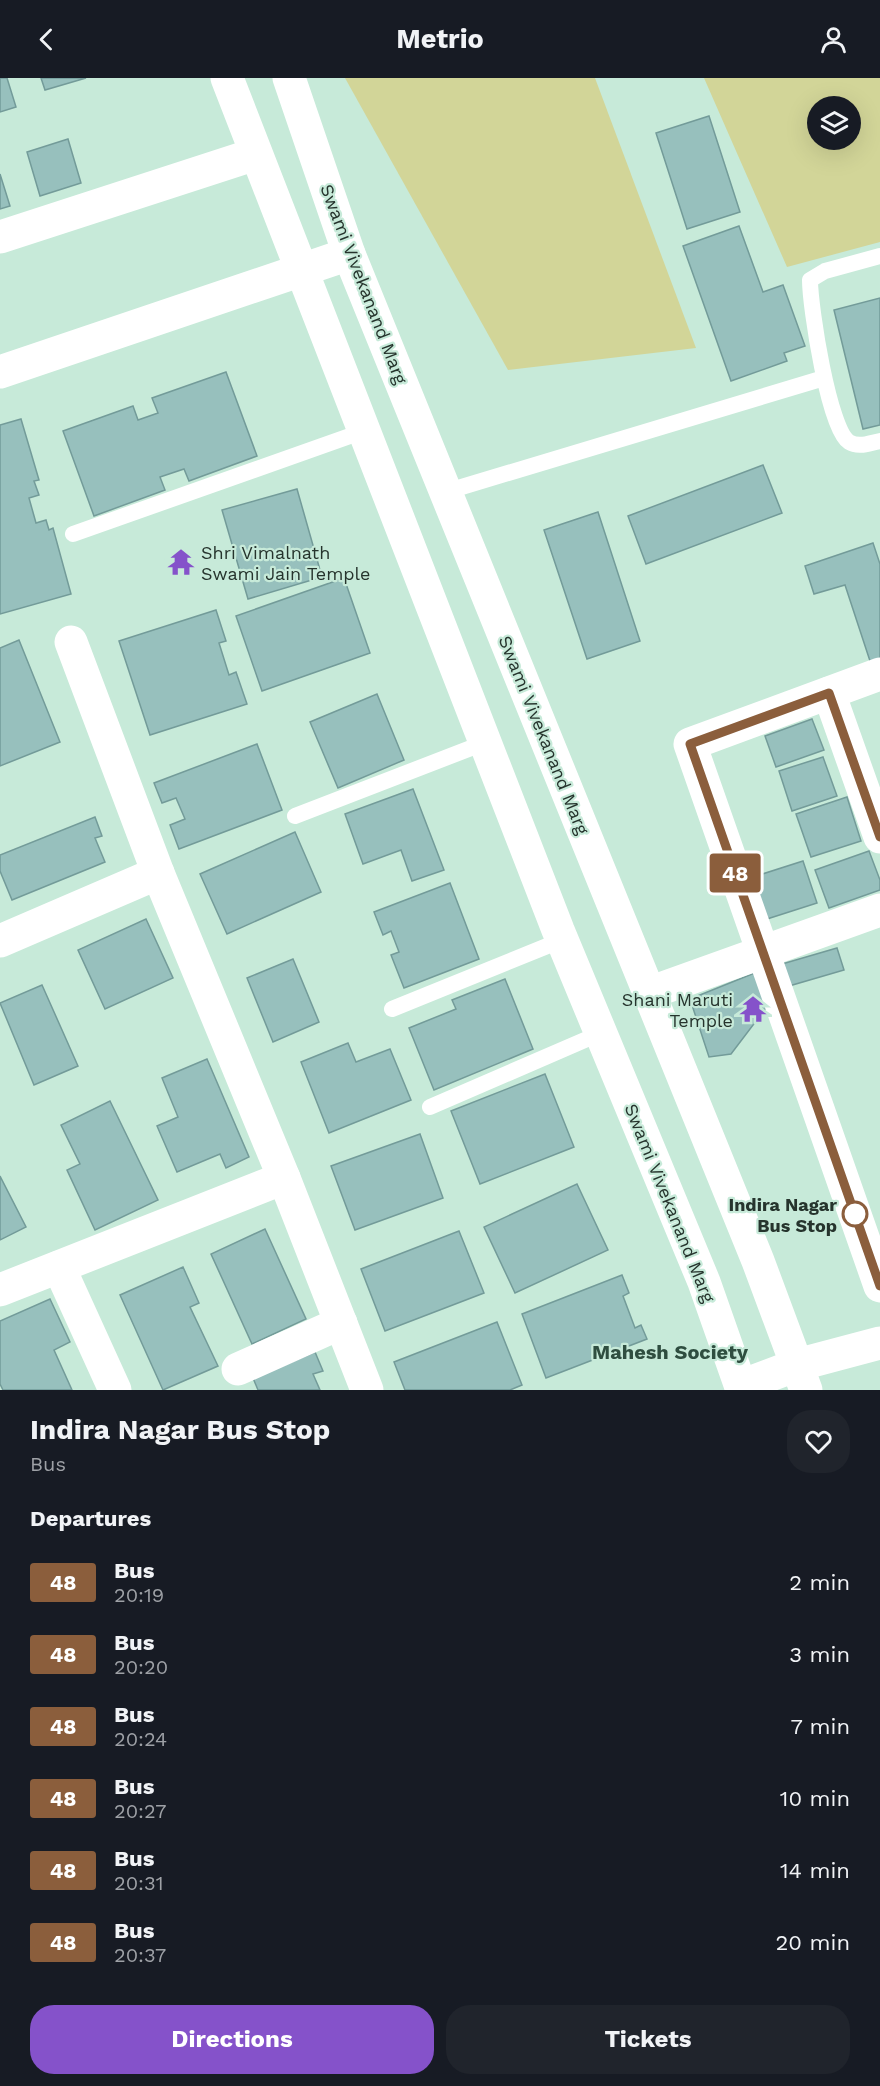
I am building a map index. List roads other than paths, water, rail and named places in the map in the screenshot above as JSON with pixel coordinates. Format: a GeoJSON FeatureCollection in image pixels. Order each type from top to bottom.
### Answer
{"type":"FeatureCollection","features":[{"type":"Feature","properties":{"kind":"street","name":"Swami Vivekanand Marg"},"geometry":{"type":"LineString","coordinates":[[226,78],[562,940],[704,1282],[738,1389]]}},
{"type":"Feature","properties":{"kind":"street","name":"Swami Vivekanand Marg"},"geometry":{"type":"LineString","coordinates":[[289,78],[349,254],[758,1261],[802,1377]]}},
{"type":"Feature","properties":{"kind":"street"},"geometry":{"type":"LineString","coordinates":[[0,237],[256,154]]}},
{"type":"Feature","properties":{"kind":"street"},"geometry":{"type":"LineString","coordinates":[[0,372],[349,254]]}},
{"type":"Feature","properties":{"kind":"street"},"geometry":{"type":"LineString","coordinates":[[71,642],[158,873],[284,1178],[367,1390]]}},
{"type":"Feature","properties":{"kind":"street"},"geometry":{"type":"LineString","coordinates":[[880,674],[690,744],[880,1286]]}},
{"type":"Feature","properties":{"kind":"street"},"geometry":{"type":"LineString","coordinates":[[829,693],[880,837]]}},
{"type":"Feature","properties":{"kind":"street"},"geometry":{"type":"LineString","coordinates":[[0,941],[158,873]]}},
{"type":"Feature","properties":{"kind":"street"},"geometry":{"type":"LineString","coordinates":[[649,993],[880,910]]}},
{"type":"Feature","properties":{"kind":"street"},"geometry":{"type":"LineString","coordinates":[[0,1290],[284,1178]]}},
{"type":"Feature","properties":{"kind":"street"},"geometry":{"type":"LineString","coordinates":[[59,1267],[115,1390]]}},
{"type":"Feature","properties":{"kind":"street"},"geometry":{"type":"LineString","coordinates":[[238,1369],[341,1323]]}},
{"type":"Feature","properties":{"kind":"street"},"geometry":{"type":"LineString","coordinates":[[738,1389],[802,1377],[880,1343]]}},
{"type":"Feature","properties":{"kind":"lane"},"geometry":{"type":"LineString","coordinates":[[880,256],[825,272],[810,280],[810,302],[825,378],[840,433],[847,442],[858,446],[880,441]]}},
{"type":"Feature","properties":{"kind":"lane"},"geometry":{"type":"LineString","coordinates":[[445,492],[825,378]]}},
{"type":"Feature","properties":{"kind":"lane"},"geometry":{"type":"LineString","coordinates":[[73,534],[363,431]]}},
{"type":"Feature","properties":{"kind":"lane"},"geometry":{"type":"LineString","coordinates":[[295,816],[484,743]]}},
{"type":"Feature","properties":{"kind":"lane"},"geometry":{"type":"LineString","coordinates":[[392,1009],[562,940]]}},
{"type":"Feature","properties":{"kind":"lane"},"geometry":{"type":"LineString","coordinates":[[430,1107],[601,1033]]}},
{"type":"Feature","properties":{"kind":"place","name":"Shri Vimalnath Swami Jain Temple"},"geometry":{"type":"Point","coordinates":[181,562]}},
{"type":"Feature","properties":{"kind":"place","name":"Shani Maruti Temple"},"geometry":{"type":"Point","coordinates":[753,1009]}},
{"type":"Feature","properties":{"kind":"place","name":"Indira Nagar Bus Stop"},"geometry":{"type":"Point","coordinates":[855,1214]}},
{"type":"Feature","properties":{"kind":"district","name":"Mahesh Society"},"geometry":{"type":"Point","coordinates":[670,1352]}}]}
